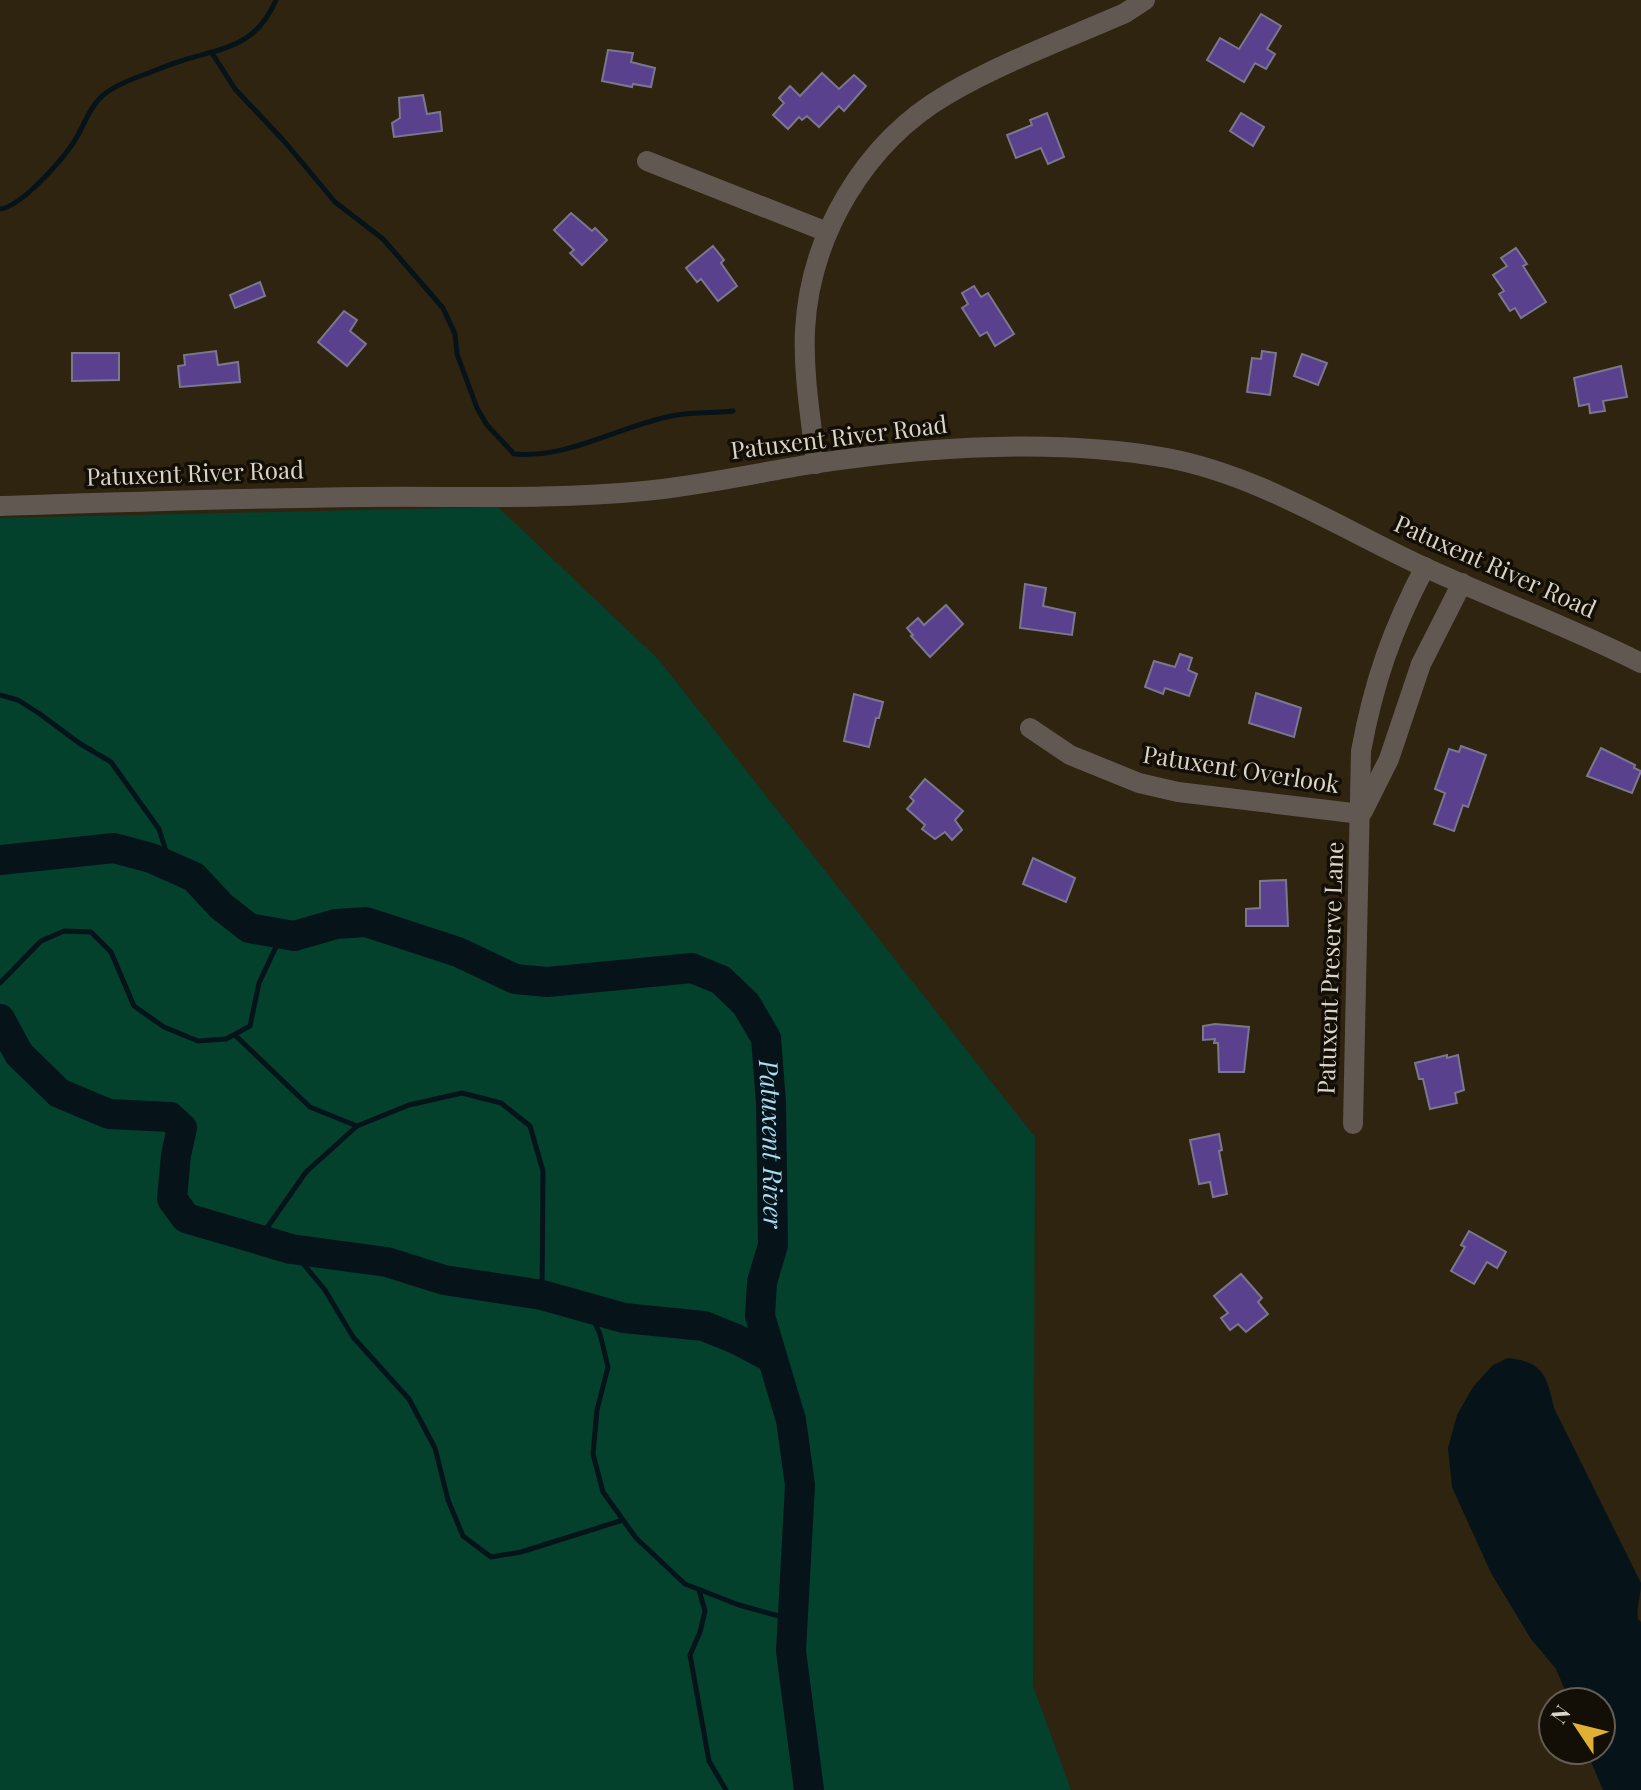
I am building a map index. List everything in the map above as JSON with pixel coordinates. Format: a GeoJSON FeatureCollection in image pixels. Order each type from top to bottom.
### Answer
{"type":"FeatureCollection","features":[{"type":"Feature","properties":{"kind":"street"},"geometry":{"type":"LineString","coordinates":[[816,464],[805,371],[805,327],[812,283],[827,232],[864,169],[915,116],[946,95],[1125,13],[1145,0]]}},
{"type":"Feature","properties":{"kind":"street"},"geometry":{"type":"LineString","coordinates":[[647,161],[827,232]]}},
{"type":"Feature","properties":{"kind":"street","name":"Patuxent River Road"},"geometry":{"type":"LineString","coordinates":[[0,506],[298,497],[580,495],[647,491],[816,464],[937,450],[1029,447],[1166,458],[1213,470],[1259,487],[1425,567],[1594,639],[1641,663]]}},
{"type":"Feature","properties":{"kind":"street","name":"Patuxent Preserve Lane"},"geometry":{"type":"LineString","coordinates":[[1353,1124],[1361,751],[1370,702],[1383,658],[1425,567]]}},
{"type":"Feature","properties":{"kind":"street","name":"Patuxent Preserve Lane"},"geometry":{"type":"LineString","coordinates":[[1361,814],[1389,759],[1421,664],[1462,583]]}},
{"type":"Feature","properties":{"kind":"street","name":"Patuxent Overlook"},"geometry":{"type":"LineString","coordinates":[[1030,728],[1070,755],[1139,783],[1178,792],[1361,814]]}},
{"type":"Feature","properties":{"kind":"green space"},"geometry":{"type":"Polygon","coordinates":[[[498,507],[659,660],[1035,1137],[1033,1686],[1071,1790],[0,1790],[0,518],[498,507]]]}},
{"type":"Feature","properties":{"kind":"shaded area"},"geometry":{"type":"Polygon","coordinates":[[[1508,1358],[1529,1363],[1542,1373],[1554,1408],[1641,1583],[1638,1619],[1641,1622],[1641,1790],[1603,1790],[1593,1766],[1617,1766],[1617,1686],[1563,1686],[1556,1669],[1531,1639],[1491,1573],[1452,1487],[1448,1448],[1457,1415],[1473,1387],[1493,1365],[1508,1358]]]}},
{"type":"Feature","properties":{"kind":"building"},"geometry":{"type":"Polygon","coordinates":[[[1261,14],[1281,26],[1267,49],[1275,54],[1266,69],[1255,63],[1244,82],[1207,60],[1220,38],[1239,49],[1261,14]]]}},
{"type":"Feature","properties":{"kind":"building"},"geometry":{"type":"Polygon","coordinates":[[[608,50],[633,53],[631,62],[655,68],[651,87],[602,81],[608,50]]]}},
{"type":"Feature","properties":{"kind":"building"},"geometry":{"type":"Polygon","coordinates":[[[822,73],[839,89],[854,75],[866,86],[844,111],[839,106],[819,127],[807,116],[802,120],[799,117],[788,129],[773,115],[784,103],[779,98],[790,86],[800,96],[822,73]]]}},
{"type":"Feature","properties":{"kind":"building"},"geometry":{"type":"Polygon","coordinates":[[[423,95],[427,114],[440,112],[442,131],[394,137],[392,123],[400,118],[399,98],[423,95]]]}},
{"type":"Feature","properties":{"kind":"building"},"geometry":{"type":"Polygon","coordinates":[[[1047,113],[1064,157],[1048,164],[1041,148],[1016,158],[1007,135],[1032,125],[1030,120],[1047,113]]]}},
{"type":"Feature","properties":{"kind":"building"},"geometry":{"type":"Polygon","coordinates":[[[1241,113],[1264,127],[1253,146],[1230,131],[1241,113]]]}},
{"type":"Feature","properties":{"kind":"building"},"geometry":{"type":"Polygon","coordinates":[[[571,213],[592,231],[595,228],[607,240],[582,265],[570,253],[574,250],[554,230],[571,213]]]}},
{"type":"Feature","properties":{"kind":"building"},"geometry":{"type":"Polygon","coordinates":[[[713,246],[737,286],[718,301],[701,279],[697,282],[686,268],[713,246]]]}},
{"type":"Feature","properties":{"kind":"building"},"geometry":{"type":"Polygon","coordinates":[[[1516,248],[1527,264],[1523,266],[1546,302],[1521,318],[1515,308],[1510,311],[1499,294],[1504,291],[1493,275],[1507,266],[1501,258],[1516,248]]]}},
{"type":"Feature","properties":{"kind":"building"},"geometry":{"type":"Polygon","coordinates":[[[260,282],[265,296],[235,308],[230,295],[260,282]]]}},
{"type":"Feature","properties":{"kind":"building"},"geometry":{"type":"Polygon","coordinates":[[[974,286],[981,297],[988,293],[1014,334],[995,346],[987,332],[980,336],[962,308],[968,304],[962,293],[974,286]]]}},
{"type":"Feature","properties":{"kind":"building"},"geometry":{"type":"Polygon","coordinates":[[[344,311],[357,320],[350,331],[366,344],[347,366],[318,342],[344,311]]]}},
{"type":"Feature","properties":{"kind":"building"},"geometry":{"type":"Polygon","coordinates":[[[216,351],[218,365],[238,362],[240,382],[180,387],[178,366],[185,365],[184,355],[216,351]]]}},
{"type":"Feature","properties":{"kind":"building"},"geometry":{"type":"Polygon","coordinates":[[[1262,351],[1276,353],[1270,395],[1247,392],[1252,358],[1261,359],[1262,351]]]}},
{"type":"Feature","properties":{"kind":"building"},"geometry":{"type":"Polygon","coordinates":[[[72,353],[119,353],[119,380],[72,381],[72,353]]]}},
{"type":"Feature","properties":{"kind":"building"},"geometry":{"type":"Polygon","coordinates":[[[1302,354],[1327,363],[1318,385],[1294,376],[1302,354]]]}},
{"type":"Feature","properties":{"kind":"building"},"geometry":{"type":"Polygon","coordinates":[[[1621,366],[1627,397],[1603,401],[1605,411],[1590,413],[1589,404],[1579,406],[1574,378],[1621,366]]]}},
{"type":"Feature","properties":{"kind":"building"},"geometry":{"type":"Polygon","coordinates":[[[1025,584],[1046,588],[1043,606],[1075,613],[1072,635],[1020,628],[1025,584]]]}},
{"type":"Feature","properties":{"kind":"building"},"geometry":{"type":"Polygon","coordinates":[[[946,605],[963,624],[930,657],[907,628],[918,618],[924,625],[946,605]]]}},
{"type":"Feature","properties":{"kind":"building"},"geometry":{"type":"Polygon","coordinates":[[[1180,654],[1192,658],[1188,670],[1197,674],[1189,696],[1165,688],[1163,694],[1145,687],[1154,661],[1175,667],[1180,654]]]}},
{"type":"Feature","properties":{"kind":"building"},"geometry":{"type":"Polygon","coordinates":[[[1256,693],[1301,708],[1294,737],[1249,723],[1256,693]]]}},
{"type":"Feature","properties":{"kind":"building"},"geometry":{"type":"Polygon","coordinates":[[[854,694],[883,702],[869,747],[844,741],[854,694]]]}},
{"type":"Feature","properties":{"kind":"building"},"geometry":{"type":"Polygon","coordinates":[[[1461,746],[1486,755],[1468,807],[1463,805],[1454,831],[1434,824],[1445,793],[1435,789],[1449,749],[1459,752],[1461,746]]]}},
{"type":"Feature","properties":{"kind":"building"},"geometry":{"type":"Polygon","coordinates":[[[1601,748],[1641,771],[1632,793],[1587,776],[1601,748]]]}},
{"type":"Feature","properties":{"kind":"building"},"geometry":{"type":"Polygon","coordinates":[[[925,779],[963,811],[955,820],[962,830],[952,840],[945,832],[935,839],[922,829],[925,825],[907,809],[914,801],[910,797],[925,779]]]}},
{"type":"Feature","properties":{"kind":"building"},"geometry":{"type":"Polygon","coordinates":[[[1033,858],[1075,878],[1066,902],[1023,884],[1033,858]]]}},
{"type":"Feature","properties":{"kind":"building"},"geometry":{"type":"Polygon","coordinates":[[[1286,880],[1288,926],[1246,926],[1246,909],[1260,908],[1260,881],[1286,880]]]}},
{"type":"Feature","properties":{"kind":"building"},"geometry":{"type":"Polygon","coordinates":[[[1203,1026],[1249,1027],[1244,1072],[1219,1072],[1218,1043],[1214,1043],[1215,1039],[1203,1040],[1203,1026]]]}},
{"type":"Feature","properties":{"kind":"building"},"geometry":{"type":"Polygon","coordinates":[[[1447,1055],[1447,1058],[1458,1055],[1464,1090],[1455,1093],[1457,1103],[1430,1109],[1423,1079],[1419,1079],[1415,1063],[1447,1055]]]}},
{"type":"Feature","properties":{"kind":"building"},"geometry":{"type":"Polygon","coordinates":[[[1219,1134],[1227,1194],[1213,1197],[1210,1182],[1199,1184],[1190,1140],[1219,1134]]]}},
{"type":"Feature","properties":{"kind":"building"},"geometry":{"type":"Polygon","coordinates":[[[1469,1231],[1506,1252],[1497,1268],[1487,1262],[1474,1284],[1451,1271],[1465,1247],[1461,1245],[1469,1231]]]}},
{"type":"Feature","properties":{"kind":"building"},"geometry":{"type":"Polygon","coordinates":[[[1241,1274],[1262,1298],[1258,1302],[1268,1314],[1246,1332],[1238,1324],[1230,1330],[1221,1318],[1228,1313],[1214,1296],[1241,1274]]]}},
{"type":"Feature","properties":{"kind":"waterway"},"geometry":{"type":"LineString","coordinates":[[0,209],[10,206],[32,190],[55,166],[104,94],[120,84],[174,63],[239,42],[259,27],[276,0]]}},
{"type":"Feature","properties":{"kind":"waterway"},"geometry":{"type":"LineString","coordinates":[[212,53],[235,89],[335,202],[383,239],[443,308],[455,334],[457,354],[477,408],[487,425],[514,454],[556,451],[677,415],[733,411]]}},
{"type":"Feature","properties":{"kind":"waterway"},"geometry":{"type":"LineString","coordinates":[[0,695],[18,700],[111,762],[159,829],[171,867]]}},
{"type":"Feature","properties":{"kind":"waterway","name":"Patuxent River"},"geometry":{"type":"LineString","coordinates":[[0,860],[114,848],[151,858],[194,877],[221,906],[249,928],[294,936],[336,924],[366,922],[458,952],[515,979],[547,982],[692,968],[721,980],[746,1004],[766,1038],[771,1103],[773,1245],[762,1282],[760,1316],[791,1420],[800,1485],[791,1651],[809,1790]]}},
{"type":"Feature","properties":{"kind":"waterway"},"geometry":{"type":"LineString","coordinates":[[0,983],[41,941],[64,931],[91,932],[111,952],[134,1006],[164,1027],[198,1041],[226,1039],[250,1026],[259,983],[282,934]]}},
{"type":"Feature","properties":{"kind":"waterway"},"geometry":{"type":"LineString","coordinates":[[0,1019],[19,1054],[59,1093],[109,1114],[170,1117],[182,1128],[172,1199],[186,1218],[291,1249],[387,1262],[444,1280],[542,1295],[624,1318],[704,1326],[772,1358]]}},
{"type":"Feature","properties":{"kind":"waterway"},"geometry":{"type":"LineString","coordinates":[[235,1035],[310,1107],[357,1126]]}},
{"type":"Feature","properties":{"kind":"waterway"},"geometry":{"type":"LineString","coordinates":[[262,1235],[306,1172],[357,1126],[409,1105],[462,1093],[501,1103],[530,1126],[543,1171],[542,1295]]}},
{"type":"Feature","properties":{"kind":"waterway"},"geometry":{"type":"LineString","coordinates":[[291,1249],[325,1290],[353,1337],[409,1399],[435,1448],[448,1500],[463,1536],[491,1557],[521,1552],[623,1520]]}},
{"type":"Feature","properties":{"kind":"waterway"},"geometry":{"type":"LineString","coordinates":[[588,1308],[600,1334],[608,1367],[597,1410],[593,1454],[603,1492],[636,1538],[685,1584],[739,1605],[793,1620]]}},
{"type":"Feature","properties":{"kind":"waterway"},"geometry":{"type":"LineString","coordinates":[[699,1590],[705,1611],[690,1655],[709,1761],[726,1790]]}}]}
